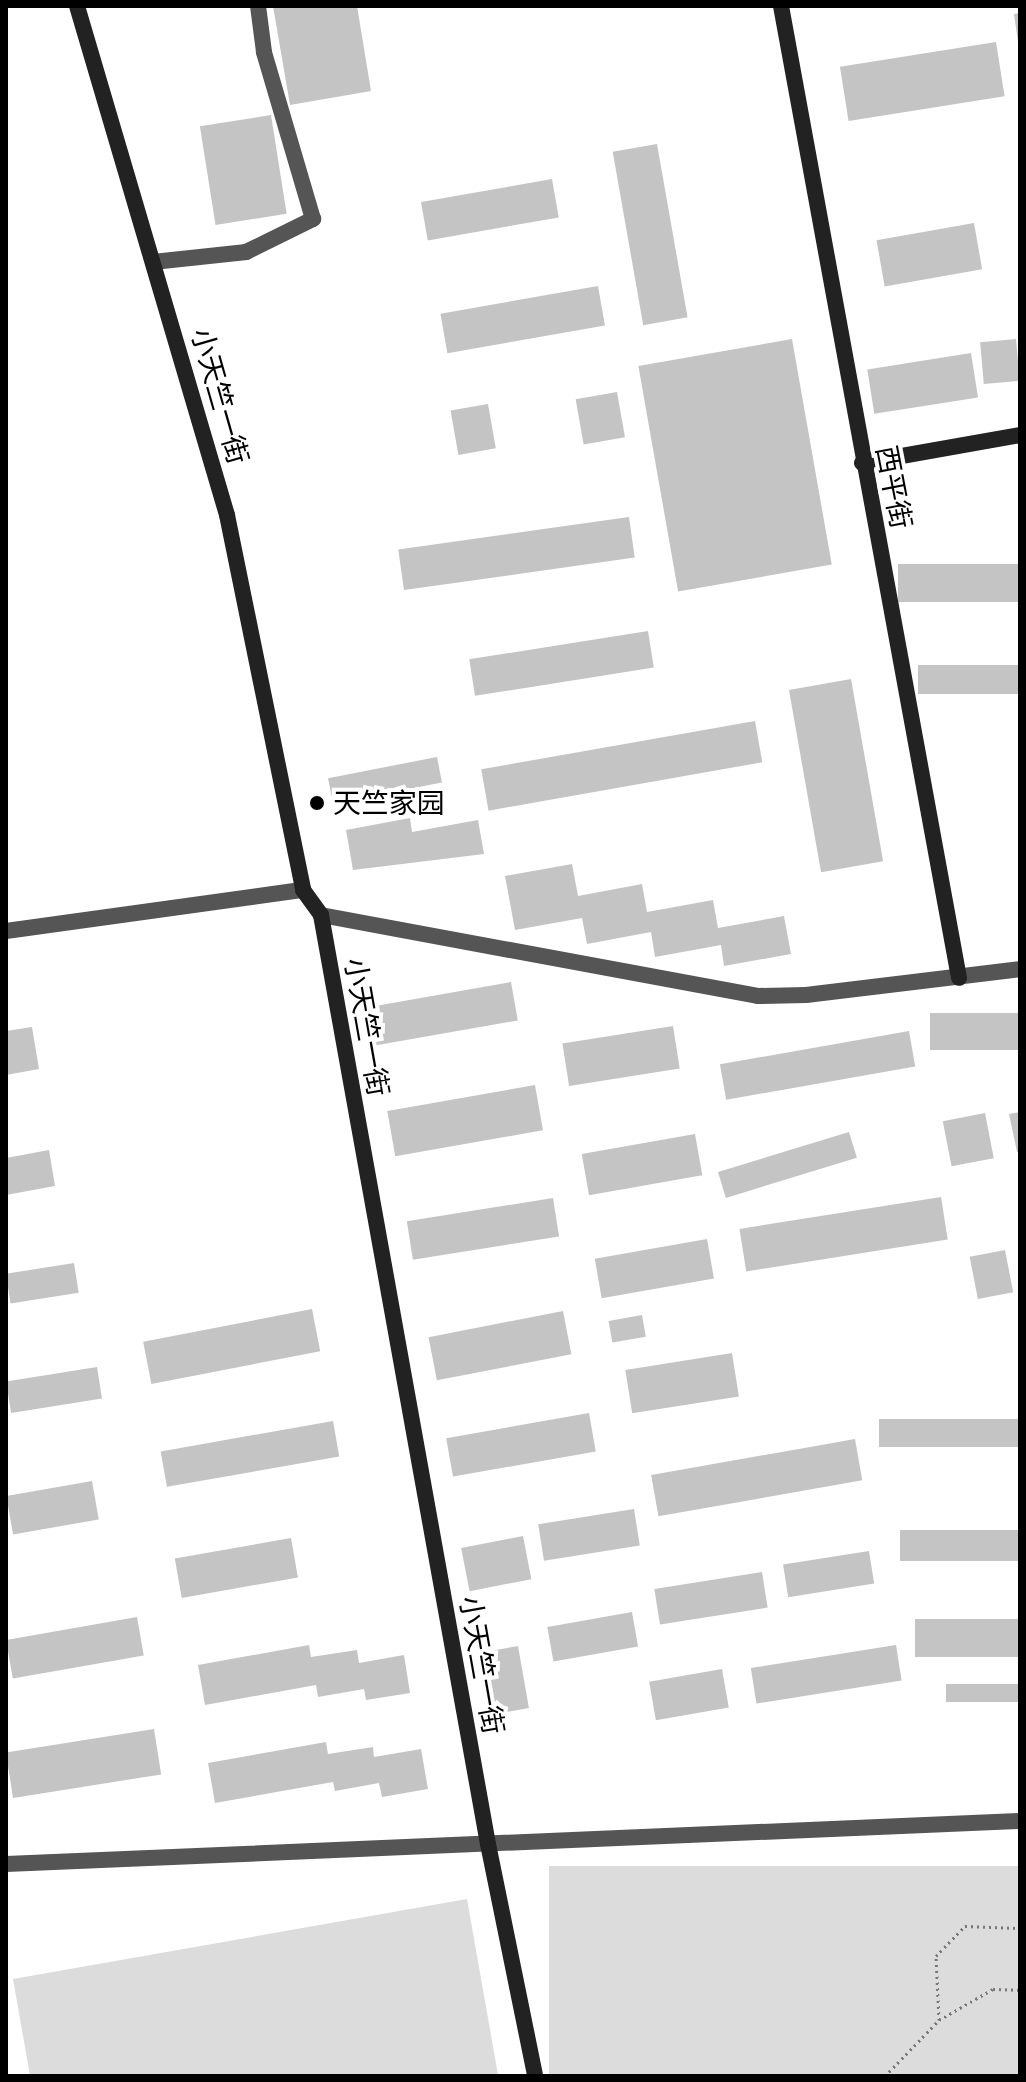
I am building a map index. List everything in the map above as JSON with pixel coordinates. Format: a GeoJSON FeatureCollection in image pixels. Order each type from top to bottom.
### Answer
{"type":"FeatureCollection","features":[{"type":"Feature","properties":{"kind":"street","name":"小天竺一街"},"geometry":{"type":"LineString","coordinates":[[77,6],[227,515],[303,890],[321,915],[488,1844],[535,2076]]}},
{"type":"Feature","properties":{"kind":"street"},"geometry":{"type":"LineString","coordinates":[[153,262],[246,252],[313,219],[264,52],[258,6]]}},
{"type":"Feature","properties":{"kind":"street","name":"西平街"},"geometry":{"type":"LineString","coordinates":[[781,6],[862,463],[959,978]]}},
{"type":"Feature","properties":{"kind":"street"},"geometry":{"type":"LineString","coordinates":[[862,463],[1020,435]]}},
{"type":"Feature","properties":{"kind":"street"},"geometry":{"type":"LineString","coordinates":[[6,931],[303,890]]}},
{"type":"Feature","properties":{"kind":"street"},"geometry":{"type":"LineString","coordinates":[[321,915],[758,996],[959,978],[1020,969]]}},
{"type":"Feature","properties":{"kind":"street"},"geometry":{"type":"LineString","coordinates":[[6,1864],[1020,1821]]}},
{"type":"Feature","properties":{"kind":"path"},"geometry":{"type":"LineString","coordinates":[[939,2020],[936,1956],[965,1926],[1020,1928]]}},
{"type":"Feature","properties":{"kind":"path"},"geometry":{"type":"LineString","coordinates":[[885,2076],[939,2020],[993,1989],[1020,1990]]}},
{"type":"Feature","properties":{"kind":"shaded area"},"geometry":{"type":"Polygon","coordinates":[[[549,1866],[1020,1866],[1020,2076],[549,2076],[549,1866]]]}},
{"type":"Feature","properties":{"kind":"shaded area"},"geometry":{"type":"Polygon","coordinates":[[[467,1899],[498,2076],[30,2076],[13,1979],[467,1899]]]}},
{"type":"Feature","properties":{"kind":"building"},"geometry":{"type":"Polygon","coordinates":[[[273,6],[357,6],[371,91],[290,105],[273,6]]]}},
{"type":"Feature","properties":{"kind":"building"},"geometry":{"type":"Polygon","coordinates":[[[1020,13],[1020,42],[1018,42],[1014,14],[1020,13]]]}},
{"type":"Feature","properties":{"kind":"building"},"geometry":{"type":"Polygon","coordinates":[[[996,42],[1005,96],[849,121],[840,67],[996,42]]]}},
{"type":"Feature","properties":{"kind":"building"},"geometry":{"type":"Polygon","coordinates":[[[271,115],[287,214],[216,225],[200,126],[271,115]]]}},
{"type":"Feature","properties":{"kind":"building"},"geometry":{"type":"Polygon","coordinates":[[[657,144],[688,317],[643,325],[613,152],[657,144]]]}},
{"type":"Feature","properties":{"kind":"building"},"geometry":{"type":"Polygon","coordinates":[[[552,179],[559,217],[428,241],[421,202],[552,179]]]}},
{"type":"Feature","properties":{"kind":"building"},"geometry":{"type":"Polygon","coordinates":[[[974,223],[982,269],[885,286],[877,240],[974,223]]]}},
{"type":"Feature","properties":{"kind":"building"},"geometry":{"type":"Polygon","coordinates":[[[598,286],[605,325],[447,353],[440,314],[598,286]]]}},
{"type":"Feature","properties":{"kind":"building"},"geometry":{"type":"Polygon","coordinates":[[[792,339],[832,565],[678,592],[638,366],[792,339]]]}},
{"type":"Feature","properties":{"kind":"building"},"geometry":{"type":"Polygon","coordinates":[[[1016,339],[1020,381],[984,384],[980,342],[1016,339]]]}},
{"type":"Feature","properties":{"kind":"building"},"geometry":{"type":"Polygon","coordinates":[[[971,353],[978,397],[874,414],[867,369],[971,353]]]}},
{"type":"Feature","properties":{"kind":"building"},"geometry":{"type":"Polygon","coordinates":[[[617,392],[625,437],[584,445],[576,399],[617,392]]]}},
{"type":"Feature","properties":{"kind":"building"},"geometry":{"type":"Polygon","coordinates":[[[488,404],[496,448],[458,455],[451,411],[488,404]]]}},
{"type":"Feature","properties":{"kind":"building"},"geometry":{"type":"Polygon","coordinates":[[[629,517],[635,558],[404,590],[398,549],[629,517]]]}},
{"type":"Feature","properties":{"kind":"building"},"geometry":{"type":"Polygon","coordinates":[[[898,564],[1020,564],[1020,602],[898,602],[898,564]]]}},
{"type":"Feature","properties":{"kind":"building"},"geometry":{"type":"Polygon","coordinates":[[[648,631],[654,668],[475,696],[469,659],[648,631]]]}},
{"type":"Feature","properties":{"kind":"building"},"geometry":{"type":"Polygon","coordinates":[[[918,665],[1020,665],[1020,694],[918,694],[918,665]]]}},
{"type":"Feature","properties":{"kind":"building"},"geometry":{"type":"Polygon","coordinates":[[[851,679],[883,861],[821,872],[789,690],[851,679]]]}},
{"type":"Feature","properties":{"kind":"building"},"geometry":{"type":"Polygon","coordinates":[[[755,721],[762,762],[489,811],[481,769],[755,721]]]}},
{"type":"Feature","properties":{"kind":"building"},"geometry":{"type":"Polygon","coordinates":[[[437,757],[442,783],[333,804],[328,778],[437,757]]]}},
{"type":"Feature","properties":{"kind":"building"},"geometry":{"type":"Polygon","coordinates":[[[410,818],[412,832],[478,820],[484,854],[353,870],[346,830],[410,818]]]}},
{"type":"Feature","properties":{"kind":"building"},"geometry":{"type":"Polygon","coordinates":[[[572,864],[578,896],[642,884],[647,912],[713,900],[718,928],[784,916],[791,954],[724,966],[721,945],[655,957],[651,932],[587,944],[582,918],[515,930],[505,876],[572,864]]]}},
{"type":"Feature","properties":{"kind":"building"},"geometry":{"type":"Polygon","coordinates":[[[511,982],[518,1020],[375,1046],[368,1007],[511,982]]]}},
{"type":"Feature","properties":{"kind":"building"},"geometry":{"type":"Polygon","coordinates":[[[930,1013],[1020,1013],[1020,1050],[930,1050],[930,1013]]]}},
{"type":"Feature","properties":{"kind":"building"},"geometry":{"type":"Polygon","coordinates":[[[673,1026],[680,1068],[569,1086],[562,1044],[673,1026]]]}},
{"type":"Feature","properties":{"kind":"building"},"geometry":{"type":"Polygon","coordinates":[[[32,1027],[39,1069],[6,1075],[6,1031],[32,1027]]]}},
{"type":"Feature","properties":{"kind":"building"},"geometry":{"type":"Polygon","coordinates":[[[909,1031],[915,1066],[726,1100],[720,1064],[909,1031]]]}},
{"type":"Feature","properties":{"kind":"building"},"geometry":{"type":"Polygon","coordinates":[[[535,1085],[543,1130],[395,1156],[387,1111],[535,1085]]]}},
{"type":"Feature","properties":{"kind":"building"},"geometry":{"type":"Polygon","coordinates":[[[1020,1112],[1020,1152],[1017,1152],[1009,1114],[1020,1112]]]}},
{"type":"Feature","properties":{"kind":"building"},"geometry":{"type":"Polygon","coordinates":[[[985,1113],[994,1158],[952,1166],[943,1121],[985,1113]]]}},
{"type":"Feature","properties":{"kind":"building"},"geometry":{"type":"Polygon","coordinates":[[[849,1132],[857,1158],[726,1198],[718,1172],[849,1132]]]}},
{"type":"Feature","properties":{"kind":"building"},"geometry":{"type":"Polygon","coordinates":[[[695,1134],[702,1175],[589,1195],[582,1154],[695,1134]]]}},
{"type":"Feature","properties":{"kind":"building"},"geometry":{"type":"Polygon","coordinates":[[[49,1150],[55,1186],[6,1195],[6,1158],[49,1150]]]}},
{"type":"Feature","properties":{"kind":"building"},"geometry":{"type":"Polygon","coordinates":[[[941,1197],[948,1239],[746,1271],[740,1229],[941,1197]]]}},
{"type":"Feature","properties":{"kind":"building"},"geometry":{"type":"Polygon","coordinates":[[[553,1198],[559,1237],[413,1260],[407,1221],[553,1198]]]}},
{"type":"Feature","properties":{"kind":"building"},"geometry":{"type":"Polygon","coordinates":[[[707,1239],[714,1278],[602,1298],[595,1259],[707,1239]]]}},
{"type":"Feature","properties":{"kind":"building"},"geometry":{"type":"Polygon","coordinates":[[[1005,1250],[1013,1292],[978,1299],[970,1257],[1005,1250]]]}},
{"type":"Feature","properties":{"kind":"building"},"geometry":{"type":"Polygon","coordinates":[[[74,1263],[79,1293],[11,1303],[6,1274],[74,1263]]]}},
{"type":"Feature","properties":{"kind":"building"},"geometry":{"type":"Polygon","coordinates":[[[312,1309],[320,1351],[151,1384],[143,1342],[312,1309]]]}},
{"type":"Feature","properties":{"kind":"building"},"geometry":{"type":"Polygon","coordinates":[[[563,1311],[571,1354],[437,1380],[429,1337],[563,1311]]]}},
{"type":"Feature","properties":{"kind":"building"},"geometry":{"type":"Polygon","coordinates":[[[642,1315],[646,1337],[612,1343],[609,1321],[642,1315]]]}},
{"type":"Feature","properties":{"kind":"building"},"geometry":{"type":"Polygon","coordinates":[[[732,1353],[739,1396],[632,1413],[625,1370],[732,1353]]]}},
{"type":"Feature","properties":{"kind":"building"},"geometry":{"type":"Polygon","coordinates":[[[97,1367],[102,1399],[11,1413],[6,1381],[97,1367]]]}},
{"type":"Feature","properties":{"kind":"building"},"geometry":{"type":"Polygon","coordinates":[[[589,1413],[596,1451],[453,1477],[446,1438],[589,1413]]]}},
{"type":"Feature","properties":{"kind":"building"},"geometry":{"type":"Polygon","coordinates":[[[879,1419],[1020,1419],[1020,1447],[879,1447],[879,1419]]]}},
{"type":"Feature","properties":{"kind":"building"},"geometry":{"type":"Polygon","coordinates":[[[333,1421],[339,1456],[167,1487],[161,1451],[333,1421]]]}},
{"type":"Feature","properties":{"kind":"building"},"geometry":{"type":"Polygon","coordinates":[[[855,1439],[862,1480],[658,1516],[651,1475],[855,1439]]]}},
{"type":"Feature","properties":{"kind":"building"},"geometry":{"type":"Polygon","coordinates":[[[92,1481],[99,1519],[13,1535],[6,1496],[92,1481]]]}},
{"type":"Feature","properties":{"kind":"building"},"geometry":{"type":"Polygon","coordinates":[[[634,1509],[640,1546],[544,1561],[538,1524],[634,1509]]]}},
{"type":"Feature","properties":{"kind":"building"},"geometry":{"type":"Polygon","coordinates":[[[900,1530],[1020,1530],[1020,1561],[900,1561],[900,1530]]]}},
{"type":"Feature","properties":{"kind":"building"},"geometry":{"type":"Polygon","coordinates":[[[523,1536],[531,1579],[470,1591],[461,1548],[523,1536]]]}},
{"type":"Feature","properties":{"kind":"building"},"geometry":{"type":"Polygon","coordinates":[[[291,1538],[298,1577],[182,1598],[175,1558],[291,1538]]]}},
{"type":"Feature","properties":{"kind":"building"},"geometry":{"type":"Polygon","coordinates":[[[869,1551],[874,1584],[788,1597],[783,1565],[869,1551]]]}},
{"type":"Feature","properties":{"kind":"building"},"geometry":{"type":"Polygon","coordinates":[[[762,1572],[768,1608],[660,1625],[654,1589],[762,1572]]]}},
{"type":"Feature","properties":{"kind":"building"},"geometry":{"type":"Polygon","coordinates":[[[632,1612],[638,1646],[553,1661],[547,1627],[632,1612]]]}},
{"type":"Feature","properties":{"kind":"building"},"geometry":{"type":"Polygon","coordinates":[[[137,1617],[144,1655],[13,1679],[6,1640],[137,1617]]]}},
{"type":"Feature","properties":{"kind":"building"},"geometry":{"type":"Polygon","coordinates":[[[915,1619],[1020,1619],[1020,1657],[915,1657],[915,1619]]]}},
{"type":"Feature","properties":{"kind":"building"},"geometry":{"type":"Polygon","coordinates":[[[309,1645],[311,1657],[357,1650],[359,1663],[404,1655],[410,1693],[366,1700],[364,1689],[318,1697],[316,1685],[205,1705],[198,1665],[309,1645]]]}},
{"type":"Feature","properties":{"kind":"building"},"geometry":{"type":"Polygon","coordinates":[[[896,1645],[902,1681],[756,1704],[751,1668],[896,1645]]]}},
{"type":"Feature","properties":{"kind":"building"},"geometry":{"type":"Polygon","coordinates":[[[518,1646],[529,1708],[491,1715],[480,1653],[518,1646]]]}},
{"type":"Feature","properties":{"kind":"building"},"geometry":{"type":"Polygon","coordinates":[[[722,1669],[729,1707],[656,1720],[649,1682],[722,1669]]]}},
{"type":"Feature","properties":{"kind":"building"},"geometry":{"type":"Polygon","coordinates":[[[946,1684],[1020,1684],[1020,1702],[946,1702],[946,1684]]]}},
{"type":"Feature","properties":{"kind":"building"},"geometry":{"type":"Polygon","coordinates":[[[154,1729],[161,1774],[13,1798],[6,1752],[154,1729]]]}},
{"type":"Feature","properties":{"kind":"building"},"geometry":{"type":"Polygon","coordinates":[[[326,1742],[328,1754],[373,1747],[374,1757],[421,1749],[428,1789],[382,1797],[379,1783],[335,1791],[333,1782],[215,1803],[208,1763],[326,1742]]]}},
{"type":"Feature","properties":{"kind":"place","name":"天竺家园"},"geometry":{"type":"Point","coordinates":[317,803]}}]}
